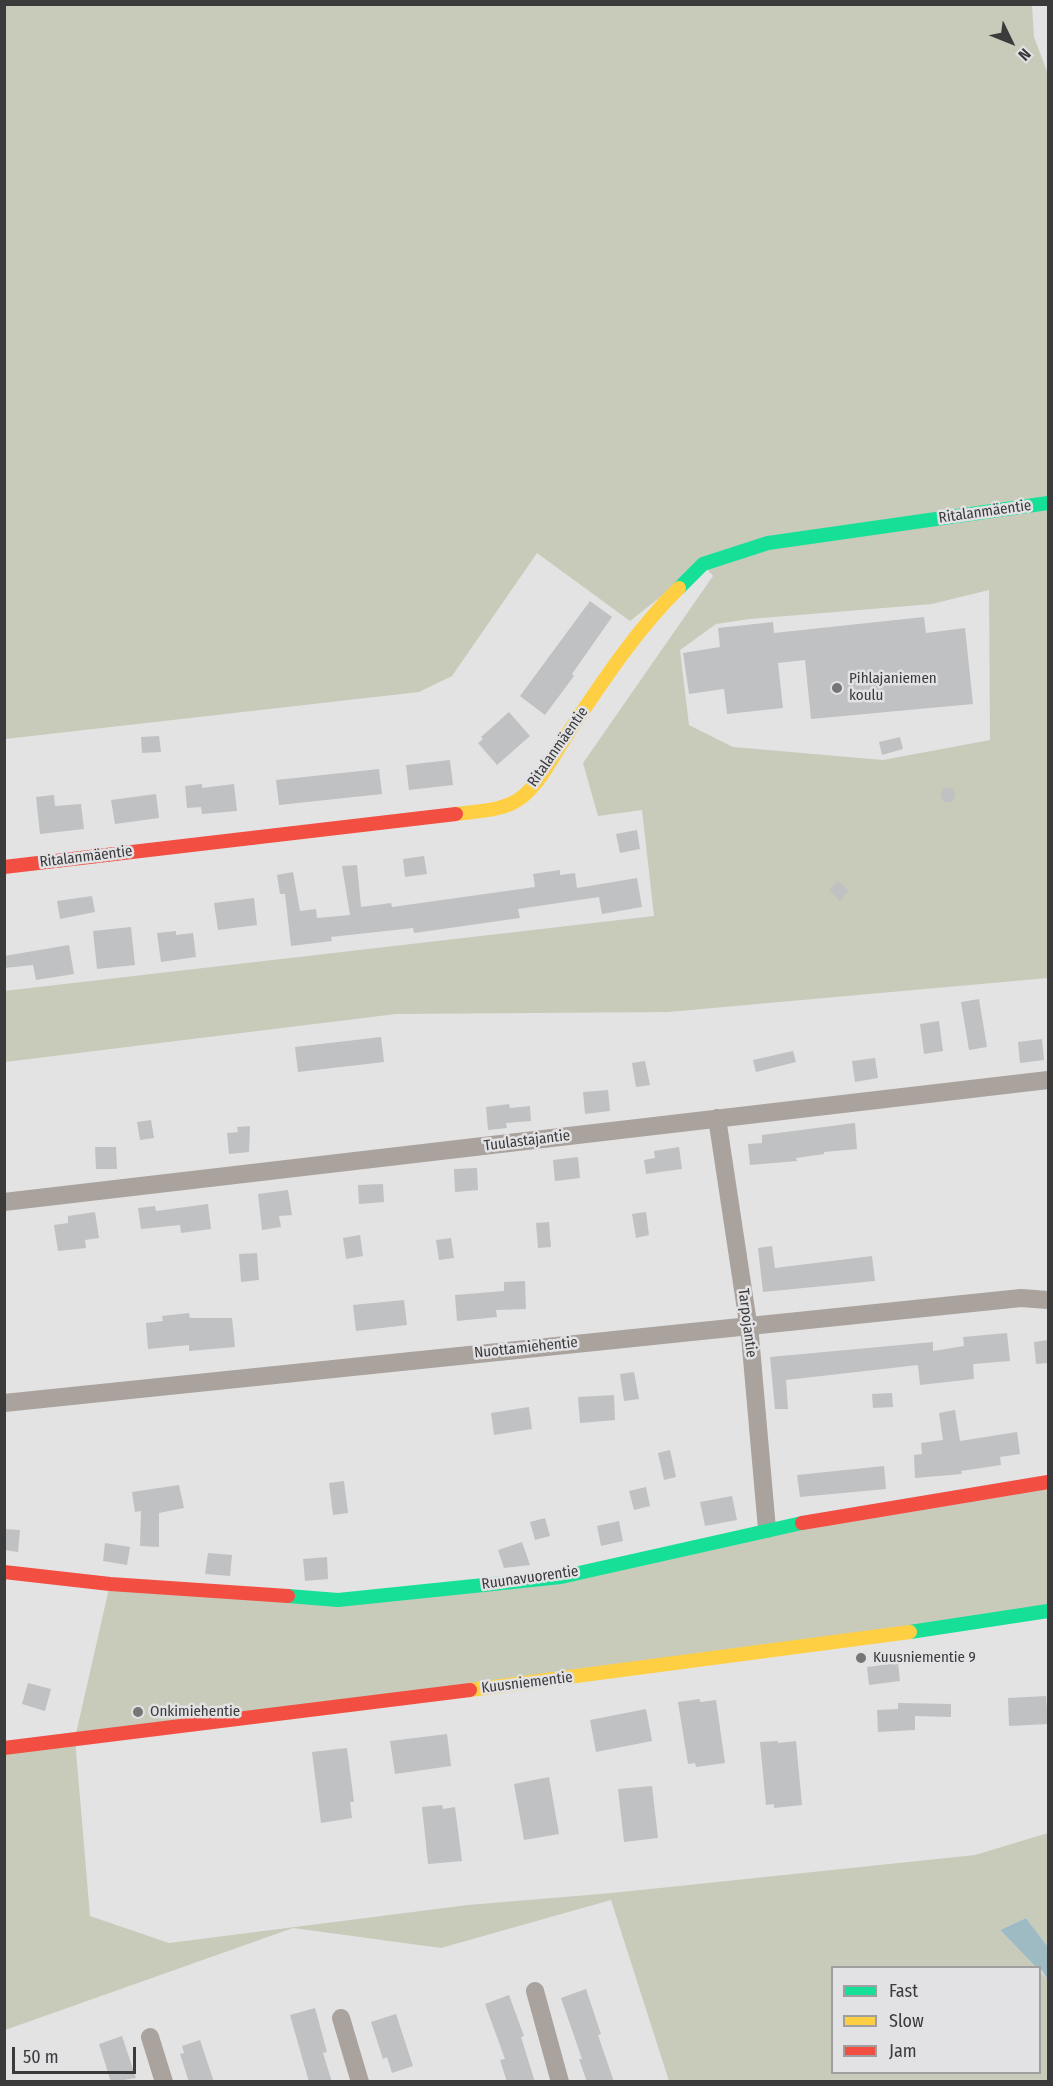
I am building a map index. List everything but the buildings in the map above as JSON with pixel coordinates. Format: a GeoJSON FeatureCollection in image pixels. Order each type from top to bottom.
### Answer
{"type":"FeatureCollection","features":[{"type":"Feature","properties":{"kind":"street","name":"Ritalanmäentie"},"geometry":{"type":"LineString","coordinates":[[4,867],[495,809],[522,798],[543,773],[599,687],[656,613],[703,564],[768,543],[1048,503]]}},
{"type":"Feature","properties":{"kind":"street","name":"Tuulastajantie"},"geometry":{"type":"LineString","coordinates":[[4,1202],[1048,1080]]}},
{"type":"Feature","properties":{"kind":"street","name":"Tarpojantie"},"geometry":{"type":"LineString","coordinates":[[717,1118],[748,1325],[767,1529]]}},
{"type":"Feature","properties":{"kind":"street","name":"Nuottamiehentie"},"geometry":{"type":"LineString","coordinates":[[4,1402],[1021,1298],[1048,1300]]}},
{"type":"Feature","properties":{"kind":"street","name":"Ruunavuorentie"},"geometry":{"type":"LineString","coordinates":[[4,1572],[110,1584],[338,1600],[561,1577],[767,1529],[1048,1482]]}},
{"type":"Feature","properties":{"kind":"street","name":"Kuusniementie"},"geometry":{"type":"LineString","coordinates":[[4,1748],[811,1647],[1048,1611]]}},
{"type":"Feature","properties":{"kind":"street"},"geometry":{"type":"LineString","coordinates":[[535,1991],[560,2082]]}},
{"type":"Feature","properties":{"kind":"street"},"geometry":{"type":"LineString","coordinates":[[341,2018],[360,2082]]}},
{"type":"Feature","properties":{"kind":"street"},"geometry":{"type":"LineString","coordinates":[[150,2037],[164,2082]]}},
{"type":"Feature","properties":{"kind":"green space"},"geometry":{"type":"Polygon","coordinates":[[[5,5],[1032,5],[1034,37],[1048,74],[1048,978],[668,1012],[396,1014],[5,1062],[4,991],[654,916],[642,810],[598,816],[583,763],[713,576],[702,564],[630,621],[537,553],[452,676],[419,692],[5,739],[5,5]],[[989,590],[932,604],[750,619],[716,624],[680,650],[689,725],[733,747],[883,760],[990,740],[989,590]]]}},
{"type":"Feature","properties":{"kind":"green space"},"geometry":{"type":"Polygon","coordinates":[[[1048,1482],[1048,1611],[75,1739],[90,1916],[169,1943],[468,1905],[612,1893],[975,1855],[1048,1833],[1048,1947],[1026,1918],[1000,1930],[1035,1966],[831,1966],[831,2074],[1041,2074],[1041,1972],[1048,1980],[1048,2081],[669,2081],[611,1900],[441,1948],[293,1928],[5,2030],[4,1748],[75,1738],[110,1584],[338,1600],[561,1577],[1048,1482]]]}},
{"type":"Feature","properties":{"kind":"water"},"geometry":{"type":"Polygon","coordinates":[[[1026,1918],[1048,1947],[1048,1980],[1041,1966],[1035,1966],[1000,1930],[1026,1918]]]}},
{"type":"Feature","properties":{"kind":"traffic: fast"},"geometry":{"type":"LineString","coordinates":[[679,588],[703,564],[768,543],[1048,503]]}},
{"type":"Feature","properties":{"kind":"traffic: fast"},"geometry":{"type":"LineString","coordinates":[[288,1596],[338,1600],[561,1577],[802,1523]]}},
{"type":"Feature","properties":{"kind":"traffic: fast"},"geometry":{"type":"LineString","coordinates":[[910,1632],[1048,1611]]}},
{"type":"Feature","properties":{"kind":"traffic: slow"},"geometry":{"type":"LineString","coordinates":[[456,814],[490,810],[507,805],[515,802],[529,790],[621,656],[679,588]]}},
{"type":"Feature","properties":{"kind":"traffic: slow"},"geometry":{"type":"LineString","coordinates":[[470,1690],[910,1632]]}},
{"type":"Feature","properties":{"kind":"traffic: jam"},"geometry":{"type":"LineString","coordinates":[[4,867],[456,814]]}},
{"type":"Feature","properties":{"kind":"traffic: jam"},"geometry":{"type":"LineString","coordinates":[[802,1523],[1048,1482]]}},
{"type":"Feature","properties":{"kind":"traffic: jam"},"geometry":{"type":"LineString","coordinates":[[4,1572],[110,1584],[288,1596]]}},
{"type":"Feature","properties":{"kind":"traffic: jam"},"geometry":{"type":"LineString","coordinates":[[4,1748],[470,1690]]}},
{"type":"Feature","properties":{"kind":"place","name":"Pihlajaniemen koulu"},"geometry":{"type":"Point","coordinates":[837,688]}},
{"type":"Feature","properties":{"kind":"place","name":"Kuusniementie 9"},"geometry":{"type":"Point","coordinates":[861,1658]}},
{"type":"Feature","properties":{"kind":"place","name":"Onkimiehentie"},"geometry":{"type":"Point","coordinates":[138,1712]}}]}
